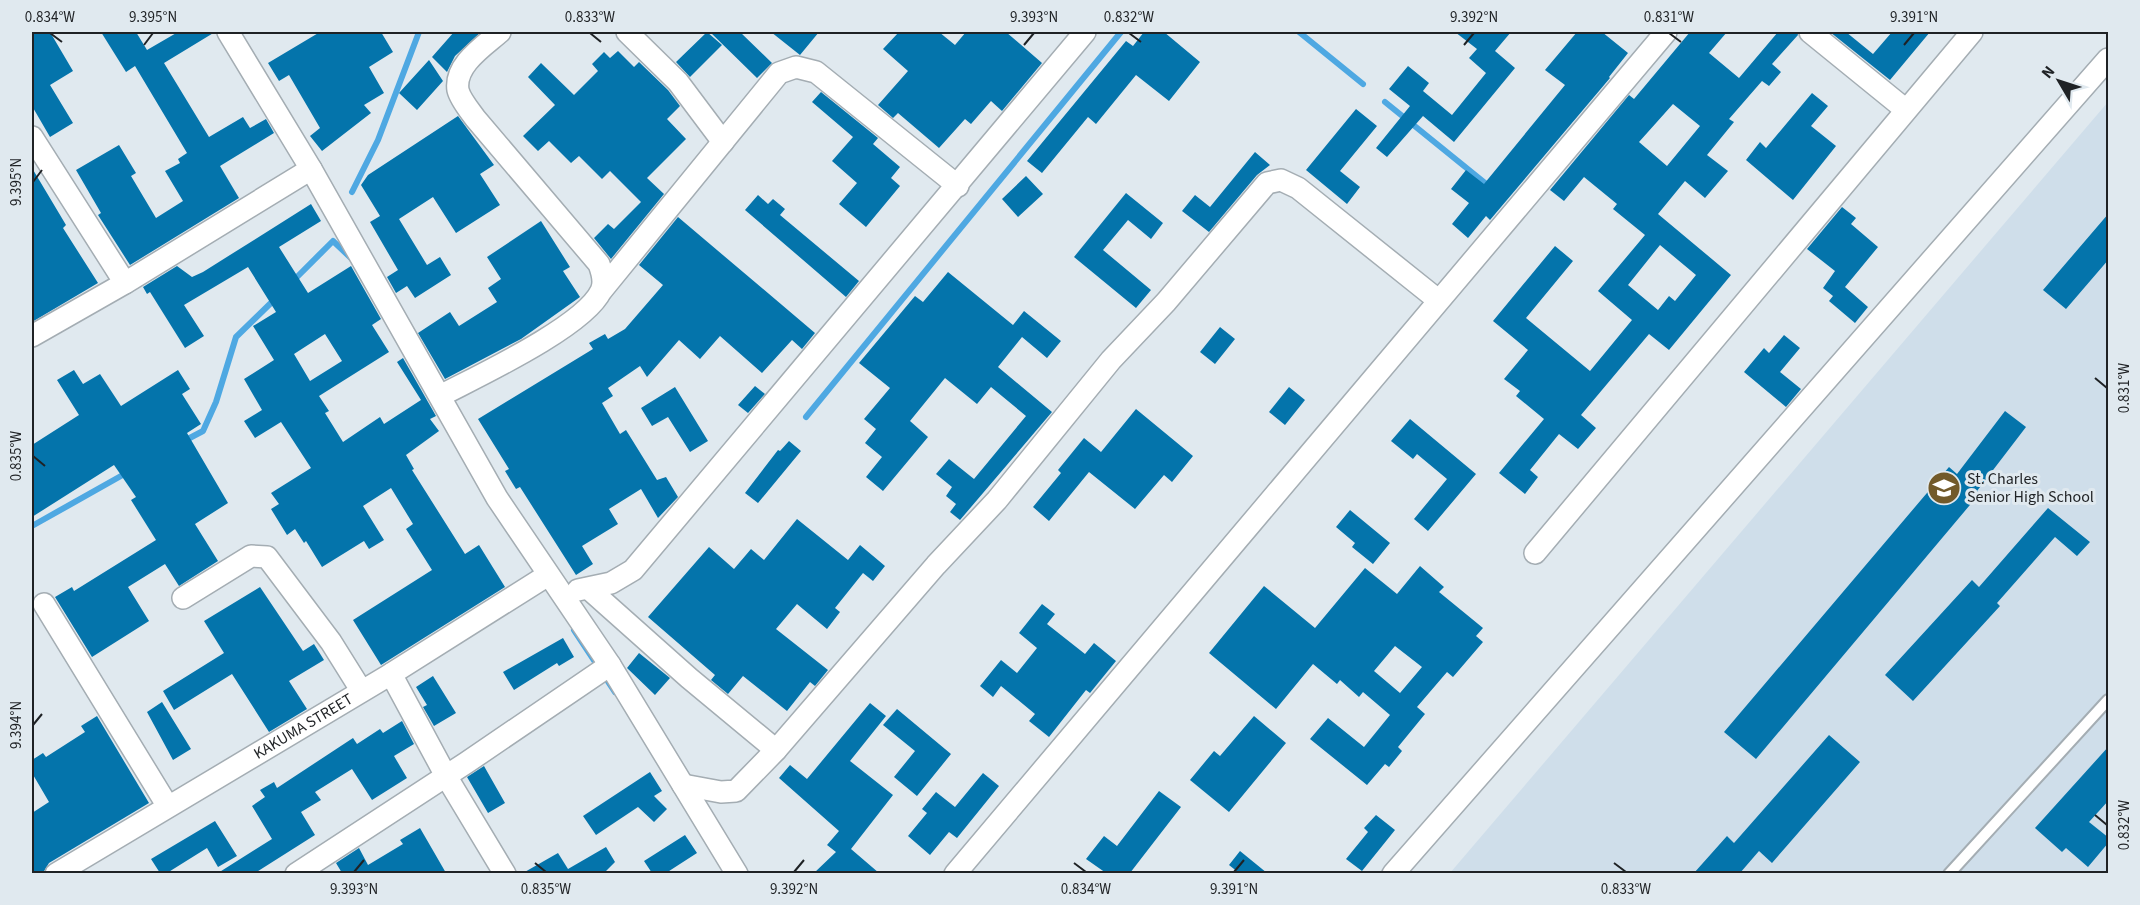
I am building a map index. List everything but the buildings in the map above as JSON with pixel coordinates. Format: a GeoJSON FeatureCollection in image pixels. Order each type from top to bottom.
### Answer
{"type":"FeatureCollection","features":[{"type":"Feature","properties":{"kind":"street"},"geometry":{"type":"LineString","coordinates":[[228,32],[311,169],[497,498],[610,665],[737,873]]}},
{"type":"Feature","properties":{"kind":"street"},"geometry":{"type":"LineString","coordinates":[[500,32],[469,60],[459,74],[458,92],[475,118],[599,264],[603,274],[602,290]]}},
{"type":"Feature","properties":{"kind":"street"},"geometry":{"type":"LineString","coordinates":[[627,32],[678,82],[723,141]]}},
{"type":"Feature","properties":{"kind":"street"},"geometry":{"type":"LineString","coordinates":[[554,584],[589,589],[611,583],[633,570],[958,186],[1085,32]]}},
{"type":"Feature","properties":{"kind":"street"},"geometry":{"type":"LineString","coordinates":[[955,873],[1666,32]]}},
{"type":"Feature","properties":{"kind":"street"},"geometry":{"type":"LineString","coordinates":[[1810,32],[1906,110]]}},
{"type":"Feature","properties":{"kind":"street"},"geometry":{"type":"LineString","coordinates":[[1535,553],[1972,32]]}},
{"type":"Feature","properties":{"kind":"street"},"geometry":{"type":"LineString","coordinates":[[1393,873],[2109,59]]}},
{"type":"Feature","properties":{"kind":"street"},"geometry":{"type":"LineString","coordinates":[[440,396],[524,354],[592,303],[779,73],[796,67],[816,72],[958,186]]}},
{"type":"Feature","properties":{"kind":"street"},"geometry":{"type":"LineString","coordinates":[[32,137],[124,283]]}},
{"type":"Feature","properties":{"kind":"street"},"geometry":{"type":"LineString","coordinates":[[32,336],[311,169]]}},
{"type":"Feature","properties":{"kind":"street"},"geometry":{"type":"LineString","coordinates":[[683,785],[720,792],[736,791],[776,750],[936,565],[998,500],[1111,360],[1166,302],[1267,183],[1281,180],[1298,188],[1438,300]]}},
{"type":"Feature","properties":{"kind":"street"},"geometry":{"type":"LineString","coordinates":[[183,598],[251,556],[267,557],[331,642],[361,690]]}},
{"type":"Feature","properties":{"kind":"street","name":"KAKUMA STREET"},"geometry":{"type":"LineString","coordinates":[[56,873],[361,690],[554,584]]}},
{"type":"Feature","properties":{"kind":"street"},"geometry":{"type":"LineString","coordinates":[[589,589],[688,678],[776,750]]}},
{"type":"Feature","properties":{"kind":"street"},"geometry":{"type":"LineString","coordinates":[[44,604],[167,805]]}},
{"type":"Feature","properties":{"kind":"street"},"geometry":{"type":"LineString","coordinates":[[296,873],[446,776],[610,665]]}},
{"type":"Feature","properties":{"kind":"street"},"geometry":{"type":"LineString","coordinates":[[391,674],[446,776],[505,873]]}},
{"type":"Feature","properties":{"kind":"lane"},"geometry":{"type":"LineString","coordinates":[[1949,873],[2109,700]]}},
{"type":"Feature","properties":{"kind":"shaded area","name":"St. Charles Senior High School"},"geometry":{"type":"Polygon","coordinates":[[[2108,102],[2108,873],[1450,873],[2108,102]]]}},
{"type":"Feature","properties":{"kind":"waterway"},"geometry":{"type":"LineString","coordinates":[[352,192],[378,140],[419,32]]}},
{"type":"Feature","properties":{"kind":"waterway"},"geometry":{"type":"LineString","coordinates":[[806,417],[1121,32]]}},
{"type":"Feature","properties":{"kind":"waterway"},"geometry":{"type":"LineString","coordinates":[[1299,32],[1363,84]]}},
{"type":"Feature","properties":{"kind":"waterway"},"geometry":{"type":"LineString","coordinates":[[1385,102],[1490,187]]}},
{"type":"Feature","properties":{"kind":"waterway"},"geometry":{"type":"LineString","coordinates":[[293,281],[333,241],[352,259]]}},
{"type":"Feature","properties":{"kind":"waterway"},"geometry":{"type":"LineString","coordinates":[[184,441],[203,431],[216,402],[236,337],[275,299]]}},
{"type":"Feature","properties":{"kind":"waterway"},"geometry":{"type":"LineString","coordinates":[[32,526],[128,472]]}},
{"type":"Feature","properties":{"kind":"waterway"},"geometry":{"type":"LineString","coordinates":[[574,630],[615,692]]}},
{"type":"Feature","properties":{"kind":"place","name":"St. Charles Senior High School"},"geometry":{"type":"Point","coordinates":[1944,488]}}]}
